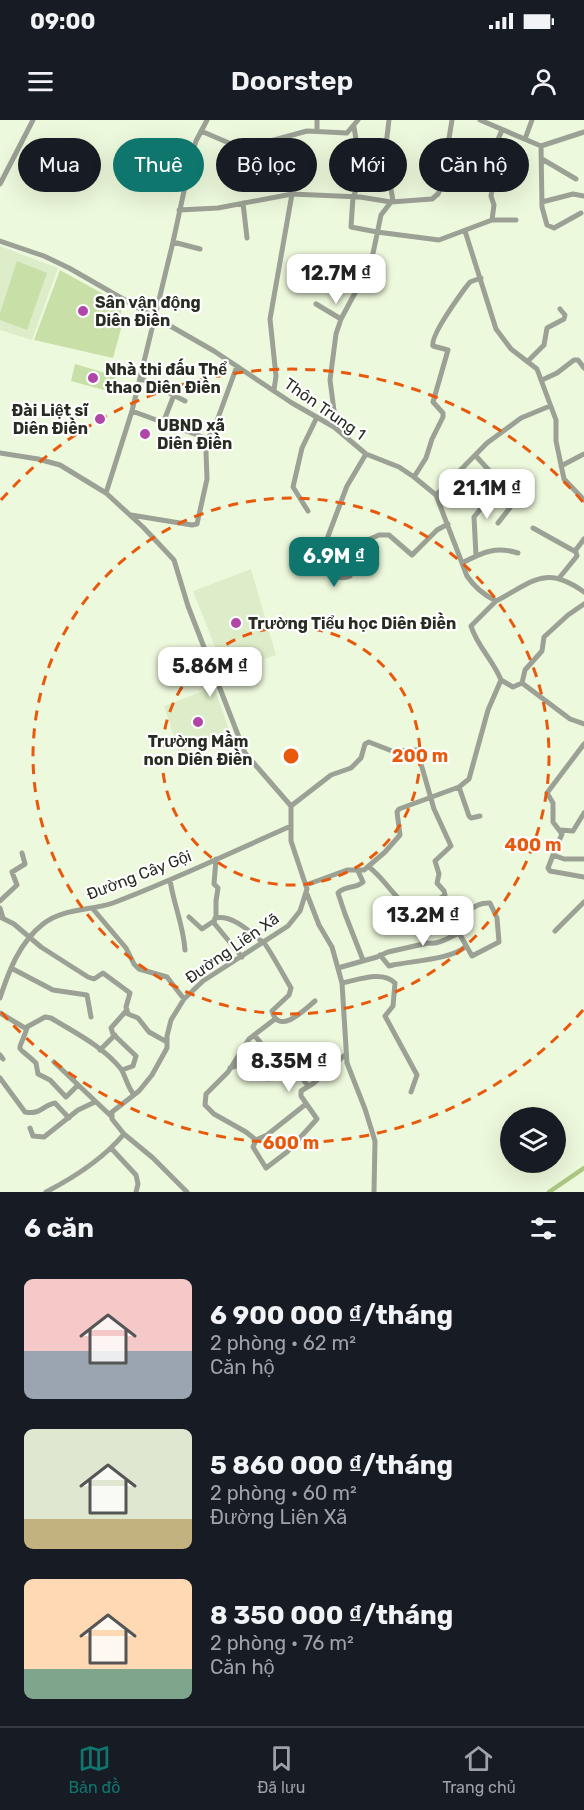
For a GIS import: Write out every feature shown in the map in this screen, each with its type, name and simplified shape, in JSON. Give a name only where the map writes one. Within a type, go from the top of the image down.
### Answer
[{"type":"street","points":[[0,183],[33,120]]},
{"type":"street","points":[[106,493],[132,411],[192,154],[207,120]]},
{"type":"street","points":[[317,120],[317,130]]},
{"type":"street","points":[[201,131],[243,149],[253,148],[300,132],[317,130],[346,134],[358,120]]},
{"type":"street","points":[[389,120],[385,153],[392,202]]},
{"type":"street","points":[[179,210],[210,209],[292,194],[392,202],[432,198],[438,194],[441,187],[452,120]]},
{"type":"street","points":[[480,120],[522,138]]},
{"type":"street","points":[[525,138],[532,120]]},
{"type":"street","points":[[354,127],[361,170],[360,182],[352,197],[351,227],[439,240],[492,220],[516,220]]},
{"type":"street","points":[[492,220],[494,205],[490,196],[495,177],[488,163],[502,130]]},
{"type":"street","points":[[529,141],[541,146],[584,132]]},
{"type":"street","points":[[541,146],[542,202],[545,220],[552,228],[581,213]]},
{"type":"street","points":[[542,159],[576,179]]},
{"type":"street","points":[[274,390],[276,376],[270,319],[292,194]]},
{"type":"street","points":[[542,202],[573,194],[584,196]]},
{"type":"street","points":[[334,427],[331,375],[336,334],[371,263],[383,211],[392,202]]},
{"type":"street","points":[[243,203],[247,238]]},
{"type":"street","points":[[465,231],[499,334],[511,349],[537,369],[556,424],[556,441],[561,466],[568,485],[584,500]]},
{"type":"street","name":"Thôn Trung 1","points":[[0,241],[56,261],[214,351],[334,427],[366,454],[399,467],[414,477],[436,495],[467,576],[473,585],[496,601]]},
{"type":"street","points":[[173,242],[200,249]]},
{"type":"street","points":[[334,272],[361,282]]},
{"type":"street","points":[[414,477],[426,458],[443,417],[433,402],[448,350],[433,346],[432,342],[437,329],[468,283],[481,278]]},
{"type":"street","points":[[316,304],[342,319]]},
{"type":"street","points":[[528,361],[544,345],[547,328],[564,319],[560,309]]},
{"type":"street","points":[[542,380],[557,373],[574,360],[578,360],[584,368]]},
{"type":"street","points":[[131,515],[197,524],[207,479],[208,439],[237,366]]},
{"type":"street","points":[[140,378],[185,401]]},
{"type":"street","points":[[163,423],[174,395]]},
{"type":"street","points":[[436,495],[487,443],[521,418],[550,406]]},
{"type":"street","points":[[132,411],[208,439]]},
{"type":"street","points":[[308,511],[293,487],[302,448],[317,417]]},
{"type":"street","points":[[0,453],[60,465],[106,493],[131,515],[174,560],[188,606],[242,746],[254,765],[291,806],[291,841],[307,894],[319,925],[332,947],[342,983],[346,1054],[351,1076],[372,1128],[375,1156],[374,1192]]},
{"type":"street","points":[[366,454],[347,486],[319,560],[321,566],[340,578],[347,579],[366,541],[379,535],[389,535],[412,555],[437,530],[448,524]]},
{"type":"street","points":[[561,466],[584,454]]},
{"type":"street","points":[[475,455],[516,500],[498,523]]},
{"type":"street","points":[[476,556],[474,517],[491,496],[503,486]]},
{"type":"street","points":[[533,528],[575,551],[577,556],[560,577]]},
{"type":"street","points":[[575,551],[584,539]]},
{"type":"street","points":[[462,563],[495,549],[518,553]]},
{"type":"street","points":[[522,683],[513,687],[501,680],[474,637],[471,626],[496,601],[540,578],[560,577],[584,592]]},
{"type":"street","points":[[522,683],[525,670],[542,651],[544,637],[584,604]]},
{"type":"street","points":[[306,885],[347,870],[358,871],[369,867],[400,835],[397,812],[399,809],[459,787],[469,779],[488,710],[501,680]]},
{"type":"street","points":[[522,683],[570,719],[584,724]]},
{"type":"street","points":[[291,806],[331,775],[351,768],[361,758],[365,744],[369,742],[392,751],[417,750],[434,809],[451,846],[435,861],[439,874],[437,883],[445,895],[418,913],[414,912],[409,904],[400,900],[369,867]]},
{"type":"street","points":[[584,744],[547,793],[553,803],[553,822],[561,830],[573,831],[584,813]]},
{"type":"street","points":[[459,787],[469,816],[471,818],[480,816]]},
{"type":"street","name":"Đường Cây Gội","points":[[0,998],[11,968],[28,938],[55,916],[93,909],[170,880],[291,826]]},
{"type":"street","points":[[561,830],[562,834],[548,867],[550,871],[584,877]]},
{"type":"street","points":[[0,901],[16,885],[12,872],[25,864],[22,853]]},
{"type":"street","points":[[553,855],[564,859],[584,860]]},
{"type":"street","points":[[216,859],[214,881],[218,888],[215,919],[242,957]]},
{"type":"street","points":[[358,871],[363,882],[341,890],[339,893],[363,960]]},
{"type":"street","points":[[170,880],[172,896],[182,924],[185,950]]},
{"type":"street","name":"Đường Liên Xã","points":[[111,1116],[114,1108],[144,1087],[152,1075],[166,1051],[171,1020],[184,999],[203,981],[264,943],[295,918],[307,894]]},
{"type":"street","points":[[555,931],[584,902]]},
{"type":"street","points":[[483,903],[490,903],[497,918],[499,942],[472,956],[466,946],[458,928],[465,914],[483,903]]},
{"type":"street","points":[[0,908],[1,918],[14,924],[28,938],[92,979],[103,973],[130,993],[126,1011],[111,1028],[136,1056],[133,1066],[122,1070]]},
{"type":"street","points":[[93,909],[126,948],[134,964],[143,970],[167,977],[184,999]]},
{"type":"street","points":[[189,917],[202,929],[215,919],[231,919],[253,932],[257,939],[264,943],[291,988],[290,995],[272,1011],[275,1019],[282,1023],[288,1022],[315,1001]]},
{"type":"street","points":[[338,968],[398,949],[433,944],[459,933]]},
{"type":"street","points":[[380,955],[389,966],[425,958],[438,958],[457,952],[466,946]]},
{"type":"street","points":[[11,968],[52,990],[87,995],[91,1017]]},
{"type":"street","points":[[342,983],[381,977],[390,979],[395,984],[393,1006],[386,1016],[417,1075],[411,1092]]},
{"type":"street","points":[[126,1011],[141,1020],[149,1032],[167,1042]]},
{"type":"street","points":[[0,1013],[27,1028]]},
{"type":"street","points":[[78,1085],[66,1097],[50,1080],[38,1074],[36,1063],[19,1047],[27,1028],[40,1019],[51,1018],[100,1050],[122,1070],[127,1086],[134,1095]]},
{"type":"street","points":[[256,1140],[219,1118],[205,1105],[206,1094],[230,1069],[254,1035],[275,1019]]},
{"type":"street","points":[[100,1050],[115,1035]]},
{"type":"street","points":[[230,1069],[249,1060],[260,1046],[260,1042],[254,1035]]},
{"type":"street","points":[[255,1052],[261,1056],[259,1070],[268,1080],[297,1071],[308,1086]]},
{"type":"street","points":[[306,1104],[267,1135],[256,1140],[254,1147],[266,1168],[287,1152],[316,1121],[317,1117],[300,1094],[346,1054]]},
{"type":"street","points":[[54,1062],[111,1116],[124,1134],[188,1192]]},
{"type":"street","points":[[0,1078],[25,1112],[39,1112],[51,1103],[55,1103],[69,1118]]},
{"type":"street","points":[[30,1128],[33,1137],[44,1137],[78,1110],[95,1102]]},
{"type":"street","points":[[46,1192],[74,1177],[111,1148],[124,1134]]},
{"type":"street","points":[[111,1148],[136,1175],[138,1184],[136,1192]]},
{"type":"shaded area","points":[[0,246],[58,268],[32,340],[0,330]]},
{"type":"shaded area","points":[[17,261],[47,273],[27,330],[0,320],[0,313]]},
{"type":"shaded area","name":"Sân vận động Diên Điền","points":[[60,270],[123,305],[120,316],[124,318],[113,358],[34,340]]},
{"type":"shaded area","name":"Nhà thi đấu Thể thao Diên Điền","points":[[75,364],[116,376],[111,392],[71,381]]},
{"type":"shaded area","name":"Trường Tiểu học Diên Điền","points":[[251,569],[276,655],[225,672],[193,591]]},
{"type":"shaded area","name":"Trường Mầm non Diên Điền","points":[[214,687],[232,738],[179,753],[164,706]]},
{"type":"waterway","points":[[549,1192],[584,1168]]},
{"type":"place","name":"Sân vận động Diên Điền","points":[[83,311]]},
{"type":"place","name":"Nhà thi đấu Thể thao Diên Điền","points":[[93,378]]},
{"type":"place","name":"Đài Liệt sĩ Diên Điền","points":[[100,419]]},
{"type":"place","name":"UBND xã Diên Điền","points":[[145,434]]},
{"type":"place","name":"Trường Tiểu học Diên Điền","points":[[236,623]]},
{"type":"place","name":"Trường Mầm non Diên Điền","points":[[198,722]]}]
